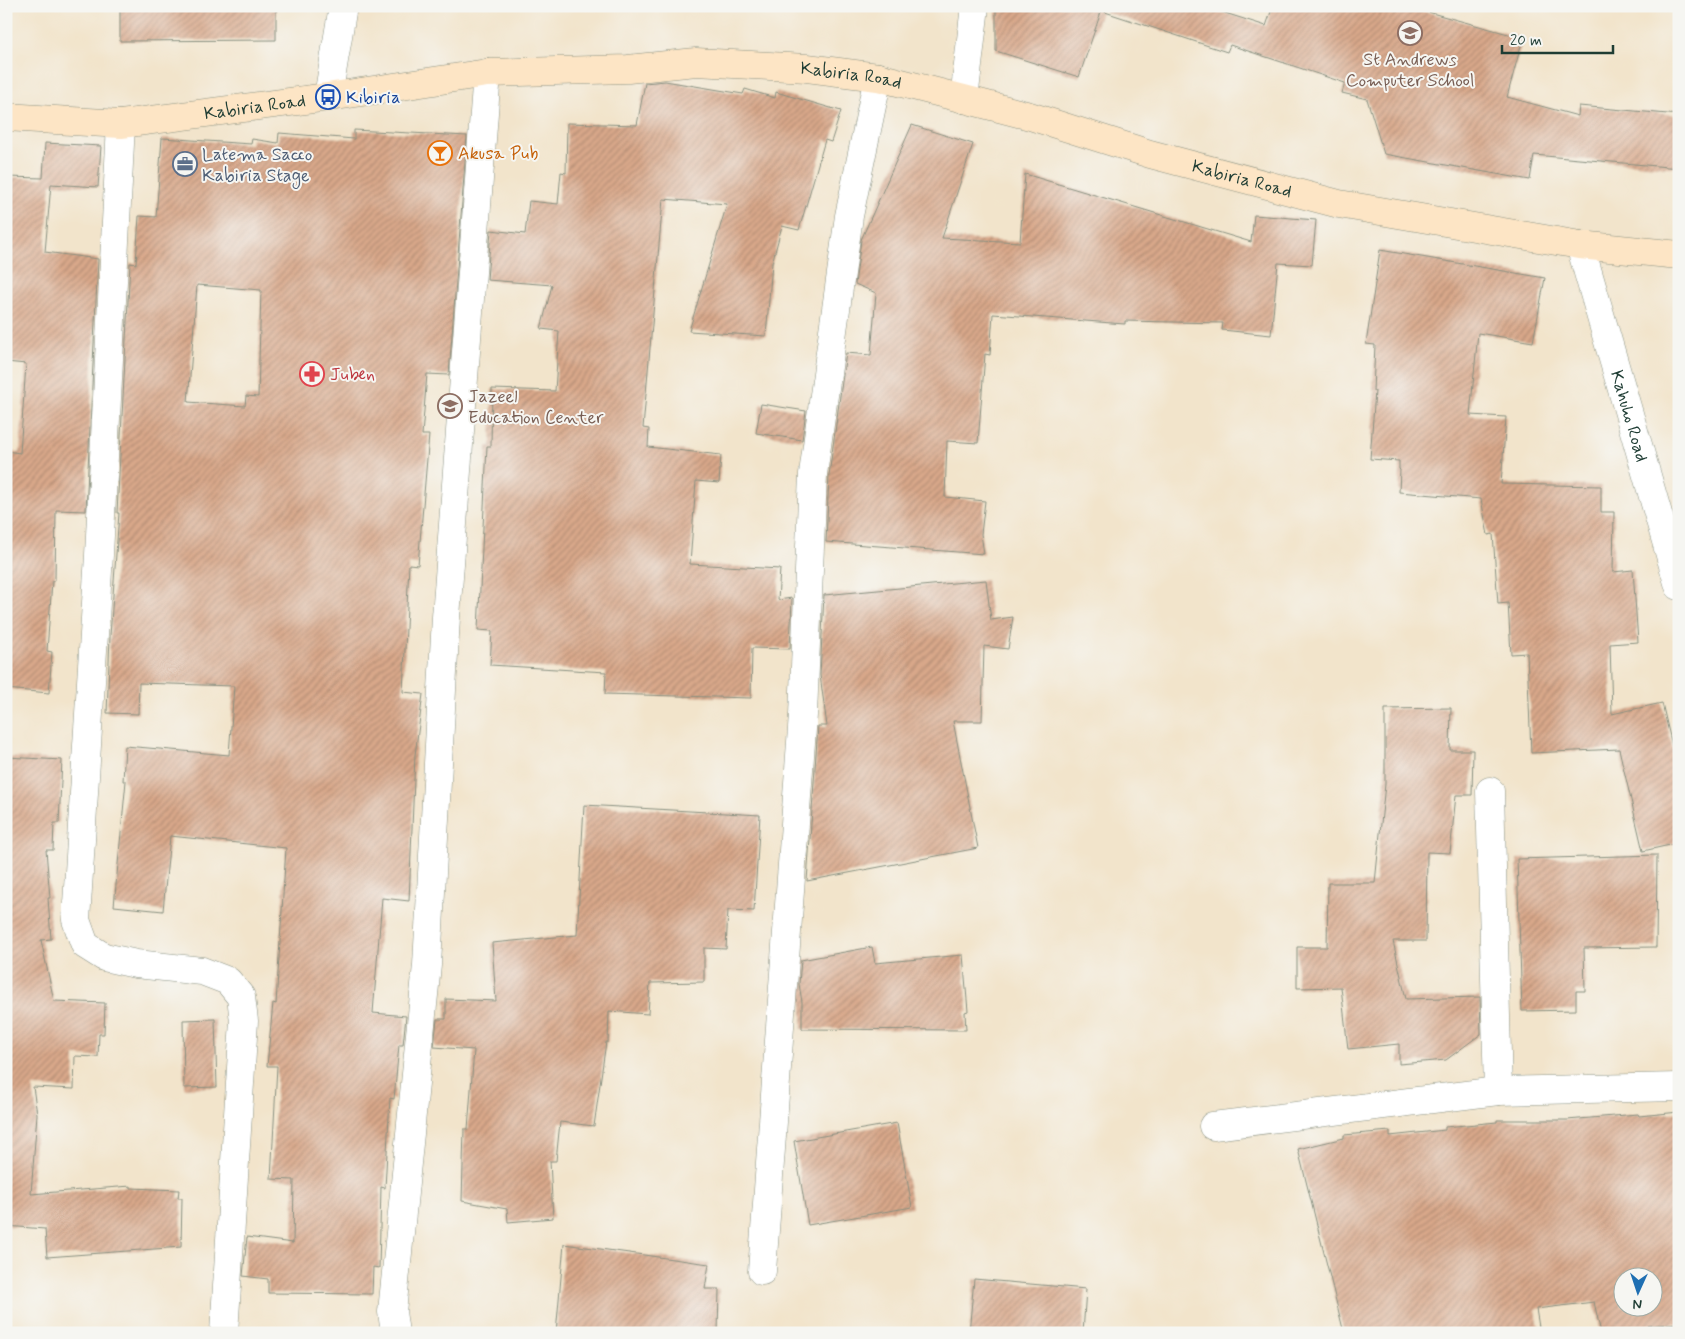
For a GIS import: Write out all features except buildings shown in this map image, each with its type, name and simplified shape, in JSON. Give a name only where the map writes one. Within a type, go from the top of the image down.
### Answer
[{"type":"main road","name":"Kabiria Road","points":[[6,117],[121,124],[328,97],[487,73],[628,69],[696,62],[807,68],[878,77],[1030,116],[1150,154],[1339,204],[1580,245],[1679,255]]},
{"type":"street","points":[[328,97],[342,6]]},
{"type":"street","points":[[964,99],[975,6]]},
{"type":"street","points":[[395,1333],[392,1312],[428,965],[447,607],[487,73]]},
{"type":"street","points":[[762,1271],[803,715],[813,474],[849,216],[878,77]]},
{"type":"street","points":[[121,124],[99,555],[76,920],[85,945],[104,957],[136,964],[202,971],[228,981],[241,997],[244,1022],[224,1333]]},
{"type":"street","name":"Kahuho Road","points":[[1580,245],[1679,586]]},
{"type":"street","points":[[1490,791],[1498,1091]]},
{"type":"street","points":[[1213,1126],[1498,1091],[1679,1088]]},
{"type":"place","name":"St Andrews Computer School","points":[[1410,33]]},
{"type":"place","name":"Kibiria","points":[[328,97]]},
{"type":"place","name":"Akusa Pub","points":[[440,153]]},
{"type":"place","name":"Latema Sacco Kabiria Stage","points":[[185,164]]},
{"type":"place","name":"Juben","points":[[312,374]]},
{"type":"place","name":"Jazeel Education Center","points":[[450,406]]}]
